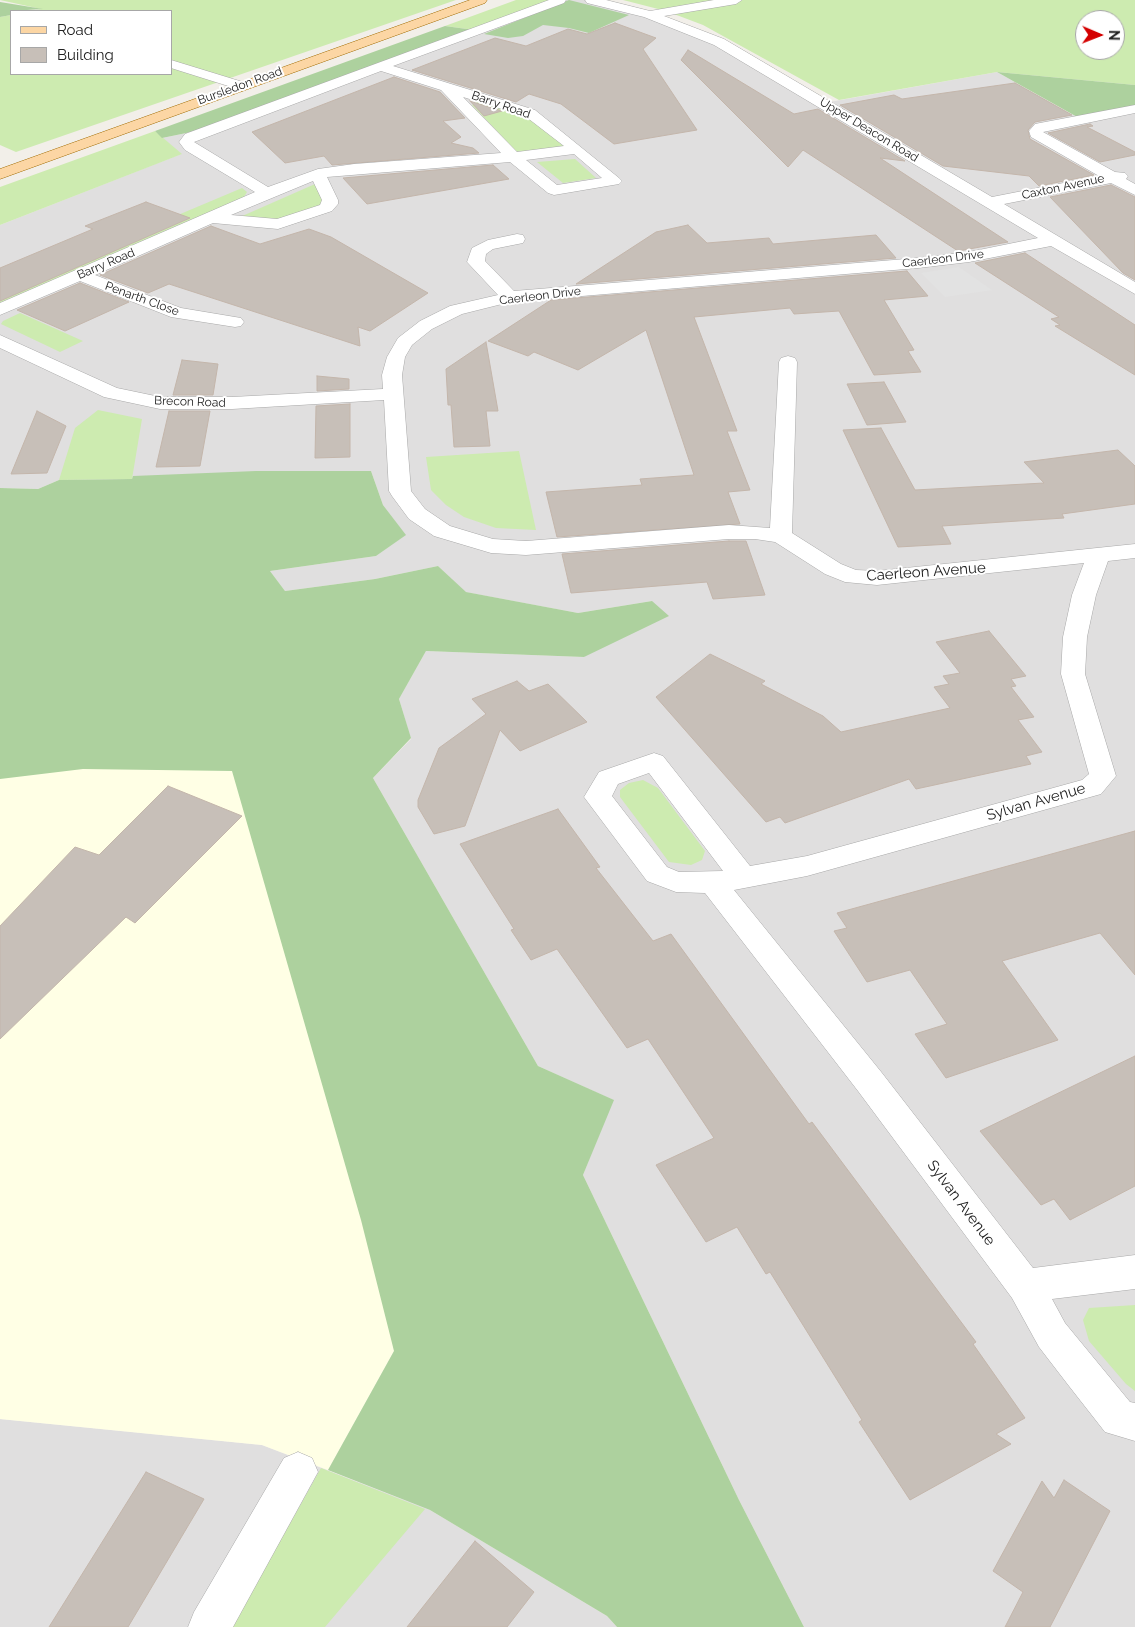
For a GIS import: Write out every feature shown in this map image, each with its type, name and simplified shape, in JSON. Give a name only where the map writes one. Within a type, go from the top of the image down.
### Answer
[{"type":"main road","name":"Bursledon Road","points":[[0,174],[481,0]]},
{"type":"street","points":[[267,193],[190,147],[186,142],[190,137],[560,0]]},
{"type":"street","name":"Upper Deacon Road","points":[[591,0],[648,14],[719,42],[1135,289]]},
{"type":"street","points":[[648,14],[736,0]]},
{"type":"street","points":[[172,64],[241,86]]},
{"type":"street","name":"Barry Road","points":[[382,67],[445,86],[530,113],[577,149],[614,181],[554,190],[513,157],[445,86]]},
{"type":"street","points":[[1135,109],[1040,127],[1036,130],[1036,134],[1041,139],[1135,190]]},
{"type":"street","name":"Barry Road","points":[[0,310],[267,193],[318,174],[354,169],[513,157],[577,149]]},
{"type":"street","name":"Caxton Avenue","points":[[991,202],[1135,173]]},
{"type":"street","name":"Barry Road","points":[[212,218],[278,224],[326,208],[330,204],[330,200],[318,174]]},
{"type":"street","points":[[510,297],[476,262],[478,252],[488,245],[517,239]]},
{"type":"street","name":"Caerleon Drive","points":[[781,536],[754,532],[729,532],[526,548],[492,546],[442,531],[417,514],[400,490],[392,375],[396,357],[404,342],[426,324],[456,310],[510,297],[918,263],[969,257],[1055,240]]},
{"type":"street","name":"Penarth Close","points":[[80,275],[177,313],[236,322]]},
{"type":"street","name":"Brecon Road","points":[[0,341],[111,393],[160,403],[232,403],[393,394]]},
{"type":"street","points":[[781,536],[788,362]]},
{"type":"street","name":"Caerleon Avenue","points":[[781,536],[833,569],[853,577],[876,578],[1135,551]]},
{"type":"street","name":"Sylvan Avenue","points":[[744,878],[654,762],[608,778],[598,797],[657,874],[676,882],[713,883],[744,878],[807,866],[1091,787],[1103,776],[1073,674],[1075,637],[1084,595],[1098,556]]},
{"type":"street","name":"Sylvan Avenue","points":[[713,883],[870,1082],[1025,1286],[1052,1335],[1119,1418],[1135,1422]]},
{"type":"street","points":[[1025,1286],[1135,1272]]},
{"type":"street","points":[[209,1627],[298,1472]]},
{"type":"shaded area","points":[[552,0],[591,0],[672,22],[824,103],[997,72],[1079,118],[1135,106],[1135,1627],[804,1627],[739,1500],[583,1175],[613,1100],[538,1066],[373,778],[411,739],[399,699],[426,651],[584,657],[652,601],[578,613],[465,592],[438,566],[375,579],[285,591],[270,571],[376,556],[405,535],[383,505],[371,471],[59,480],[38,489],[0,488],[0,225],[181,154],[162,138],[201,130]]},
{"type":"shaded area","points":[[959,267],[992,290],[945,297],[921,273]]},
{"type":"shaded area","points":[[0,717],[284,727],[394,1351],[328,1470],[262,1445],[0,1419]]},
{"type":"shaded area","points":[[0,1419],[262,1445],[430,1510],[607,1616],[617,1627],[0,1627]]},
{"type":"green space","points":[[0,0],[456,0],[16,152],[0,145],[0,17],[10,15],[10,75],[172,75],[172,10],[36,10],[41,9]]},
{"type":"green space","points":[[516,0],[552,0],[474,30],[445,26]]},
{"type":"green space","points":[[569,0],[629,15],[589,33],[543,25],[523,36],[508,38],[484,34]]},
{"type":"green space","points":[[623,0],[1135,0],[1135,85],[997,72],[839,100],[703,25],[666,11]]},
{"type":"green space","points":[[0,2],[43,9],[10,10],[10,15],[0,17]]},
{"type":"green space","points":[[445,26],[474,30],[201,130],[162,138],[155,131]]},
{"type":"green space","points":[[997,72],[1135,85],[1135,106],[1079,118]]},
{"type":"green space","points":[[477,102],[517,113],[532,120],[565,147],[517,152],[472,105]]},
{"type":"green space","points":[[155,131],[182,154],[0,225],[0,187]]},
{"type":"green space","points":[[575,159],[596,178],[563,183],[537,162]]},
{"type":"green space","points":[[315,184],[324,204],[275,221],[240,217]]},
{"type":"green space","points":[[242,188],[247,192],[244,197],[0,303],[0,290]]},
{"type":"green space","points":[[20,313],[83,341],[60,352],[1,324],[3,321]]},
{"type":"green space","points":[[98,410],[142,419],[132,479],[59,480],[75,428]]},
{"type":"green space","points":[[519,451],[536,530],[496,528],[464,517],[446,505],[431,490],[426,457]]},
{"type":"green space","points":[[256,471],[371,471],[383,505],[406,535],[376,556],[270,571],[285,591],[375,579],[438,566],[466,592],[578,613],[652,601],[669,616],[584,657],[426,651],[399,699],[411,738],[373,778],[538,1066],[614,1100],[583,1175],[739,1500],[804,1627],[617,1627],[607,1616],[430,1510],[328,1470],[394,1351],[361,1220],[232,771],[83,769],[0,779],[0,488],[38,489],[59,480],[132,479],[133,476]]},
{"type":"green space","points":[[643,780],[658,788],[705,851],[702,860],[691,865],[669,862],[620,797],[620,790],[629,783]]},
{"type":"green space","points":[[1135,1305],[1135,1391],[1126,1384],[1089,1341],[1083,1320],[1089,1308]]},
{"type":"green space","points":[[321,1468],[425,1509],[325,1627],[232,1627]]},
{"type":"building","points":[[615,23],[656,38],[643,49],[697,130],[614,144],[561,104],[529,94],[516,102],[412,70],[495,38],[526,46],[568,29],[587,34]]},
{"type":"building","points":[[688,50],[794,114],[818,109],[905,161],[880,158],[1008,242],[958,251],[803,150],[788,167],[681,60]]},
{"type":"building","points":[[394,77],[440,92],[465,118],[443,121],[461,137],[451,143],[473,148],[479,153],[332,165],[324,156],[285,163],[252,132]]},
{"type":"building","points":[[1015,83],[1072,115],[1035,122],[1028,130],[1030,139],[1094,175],[1039,186],[1029,176],[943,166],[840,105],[894,95],[902,99]]},
{"type":"building","points":[[470,101],[502,111],[484,116]]},
{"type":"building","points":[[1090,124],[1093,126],[1087,127],[1135,152],[1135,155],[1100,162],[1048,133]]},
{"type":"building","points":[[493,165],[509,179],[367,204],[343,178]]},
{"type":"building","points":[[1111,185],[1135,197],[1135,280],[1123,273],[1050,197]]},
{"type":"building","points":[[146,202],[190,218],[0,301],[0,268],[93,229],[85,226]]},
{"type":"building","points":[[688,225],[707,243],[769,238],[773,244],[876,235],[896,258],[576,284],[656,232]]},
{"type":"building","points":[[211,226],[260,244],[309,229],[331,237],[428,293],[370,331],[358,327],[360,346],[169,284],[148,293],[100,275]]},
{"type":"building","points":[[1025,253],[1135,325],[1135,375],[1055,326],[1060,325],[1051,319],[1059,317],[975,263]]},
{"type":"building","points":[[907,271],[928,296],[884,300],[914,350],[908,351],[921,372],[874,375],[839,311],[794,314],[790,308],[694,317],[737,431],[727,431],[750,490],[728,492],[740,524],[557,537],[546,492],[642,485],[640,479],[694,475],[646,330],[578,370],[534,352],[528,356],[488,341],[551,300]]},
{"type":"building","points":[[80,283],[129,302],[65,331],[17,310]]},
{"type":"building","points":[[486,342],[498,411],[486,411],[490,446],[454,447],[451,405],[448,405],[446,369]]},
{"type":"building","points":[[182,360],[218,364],[213,395],[173,395]]},
{"type":"building","points":[[317,376],[349,379],[349,389],[317,391]]},
{"type":"building","points":[[884,382],[906,422],[867,425],[847,384]]},
{"type":"building","points":[[350,404],[350,457],[315,458],[316,406]]},
{"type":"building","points":[[37,411],[66,426],[47,473],[11,474]]},
{"type":"building","points":[[169,411],[210,411],[200,466],[156,467]]},
{"type":"building","points":[[881,428],[915,490],[1044,483],[1024,462],[1118,450],[1135,466],[1135,504],[1062,514],[1064,518],[942,526],[951,544],[898,547],[843,430]]},
{"type":"building","points":[[746,541],[765,595],[713,599],[707,582],[571,593],[562,554]]},
{"type":"building","points":[[989,631],[1026,676],[1011,679],[1016,686],[1011,687],[1034,717],[1018,720],[1042,752],[1026,756],[1031,764],[916,789],[909,779],[785,823],[780,817],[766,822],[656,697],[710,654],[765,681],[761,684],[823,716],[841,732],[950,708],[934,687],[949,684],[943,676],[960,673],[936,642]]},
{"type":"building","points":[[517,681],[529,691],[548,684],[587,722],[520,751],[500,730],[465,826],[434,834],[418,807],[418,800],[439,748],[486,714],[472,699]]},
{"type":"building","points":[[168,786],[242,816],[135,923],[126,917],[0,1039],[0,926],[75,847],[99,855]]},
{"type":"building","points":[[558,809],[600,867],[596,868],[653,941],[671,934],[809,1124],[812,1122],[976,1342],[973,1344],[1025,1418],[996,1434],[1011,1444],[910,1500],[859,1422],[862,1420],[770,1272],[766,1274],[737,1227],[706,1242],[656,1165],[714,1138],[648,1039],[627,1048],[557,949],[531,960],[511,930],[514,929],[460,844]]},
{"type":"building","points":[[1135,831],[1135,975],[1100,933],[1002,961],[1058,1040],[946,1078],[915,1034],[947,1024],[910,970],[867,982],[834,931],[847,928],[837,913]]},
{"type":"building","points":[[1135,1056],[1135,1186],[1070,1220],[1054,1199],[1041,1205],[980,1131]]},
{"type":"building","points":[[146,1472],[204,1499],[128,1627],[49,1627]]},
{"type":"building","points":[[1064,1480],[1110,1511],[1050,1627],[1005,1627],[1023,1592],[993,1571],[1042,1481],[1054,1498]]},
{"type":"building","points":[[475,1541],[534,1592],[507,1627],[407,1627]]}]
